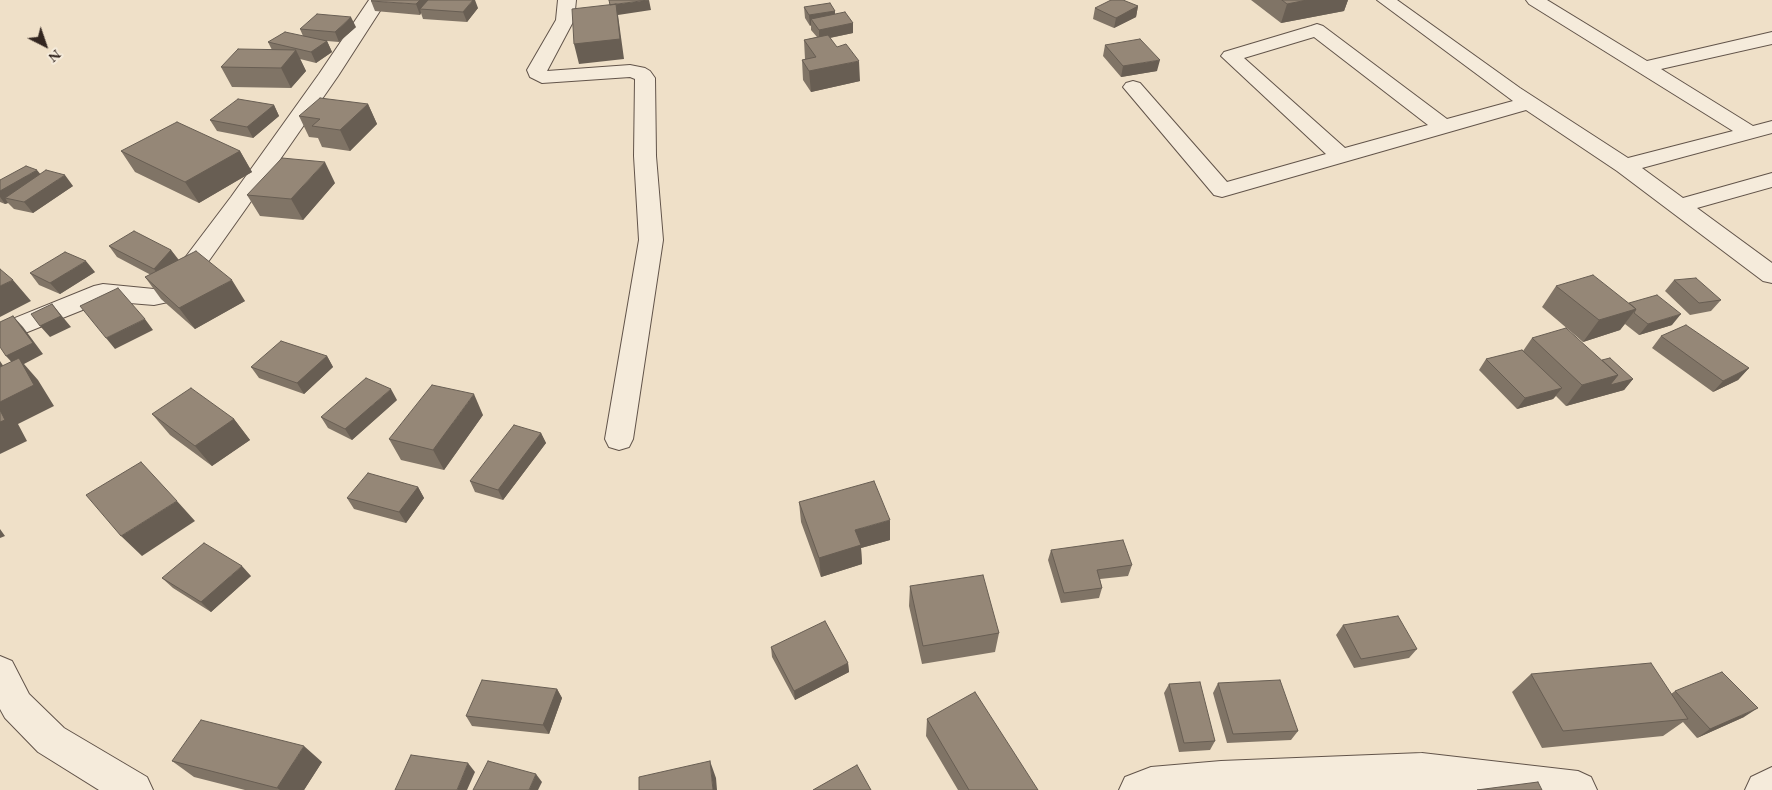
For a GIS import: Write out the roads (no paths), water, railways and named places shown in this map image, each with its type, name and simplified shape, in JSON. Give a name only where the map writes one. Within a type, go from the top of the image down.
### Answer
[{"type":"street","points":[[0,334],[103,292],[154,297],[164,295],[172,289],[187,273],[239,202],[328,76],[378,0]]},
{"type":"street","points":[[567,0],[565,20],[537,73],[542,77],[551,78],[630,71],[638,72],[645,78],[644,156],[651,240],[619,440]]},
{"type":"street","points":[[1386,0],[1528,103],[1625,166],[1772,275]]},
{"type":"street","points":[[1539,2],[1563,0]]},
{"type":"street","points":[[1539,2],[1752,133]]},
{"type":"street","points":[[1341,156],[1231,56],[1317,30],[1444,126]]},
{"type":"street","points":[[1645,67],[1772,38]]},
{"type":"street","points":[[1133,87],[1222,190],[1528,103]]},
{"type":"street","points":[[1625,166],[1772,128]]},
{"type":"street","points":[[1679,206],[1772,180]]},
{"type":"street","points":[[0,672],[17,706],[51,740],[134,790]]},
{"type":"street","points":[[1138,790],[1151,786],[1221,780],[1422,770],[1578,790]]},
{"type":"street","points":[[1764,790],[1772,786]]}]
